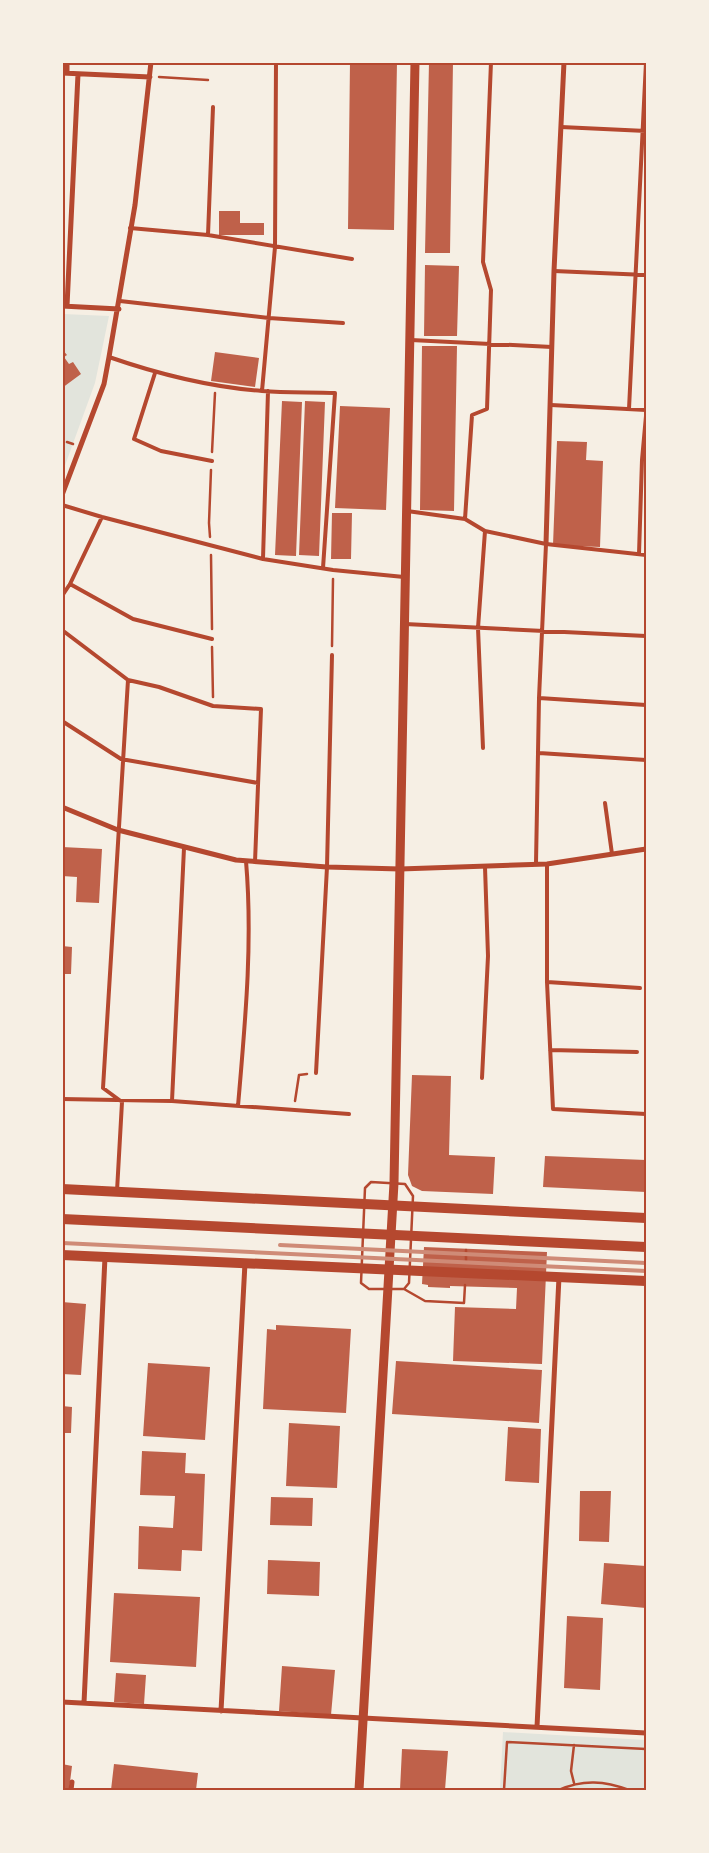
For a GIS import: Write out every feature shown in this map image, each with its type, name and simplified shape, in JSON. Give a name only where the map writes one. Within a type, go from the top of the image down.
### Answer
[{"type":"main road","points":[[62,1189],[646,1218]]},
{"type":"main road","points":[[62,1219],[646,1247]]},
{"type":"main road","points":[[62,1255],[646,1281]]},
{"type":"street","points":[[68,62],[65,73],[153,77]]},
{"type":"street","points":[[62,495],[104,384],[119,309],[135,205],[153,77],[151,62]]},
{"type":"street","points":[[358,1790],[393,1206],[406,624],[406,511],[411,340],[415,62]]},
{"type":"street","points":[[546,544],[554,271],[564,62]]},
{"type":"street","points":[[78,74],[65,306],[119,309]]},
{"type":"street","points":[[62,807],[118,830],[184,848],[255,862],[327,867],[400,869],[485,867],[536,863],[547,864],[646,849]]},
{"type":"street","points":[[84,1704],[105,1257]]},
{"type":"street","points":[[221,1711],[245,1263]]},
{"type":"street","points":[[537,1727],[559,1277]]},
{"type":"street","points":[[62,1702],[646,1733]]},
{"type":"street","points":[[71,1790],[72,1782]]},
{"type":"lane","points":[[262,391],[276,247],[276,62]]},
{"type":"lane","points":[[465,519],[472,415],[487,409],[491,290],[483,262],[491,62]]},
{"type":"lane","points":[[629,409],[646,62]]},
{"type":"lane","points":[[208,235],[213,107]]},
{"type":"lane","points":[[561,127],[644,131]]},
{"type":"lane","points":[[130,228],[208,235],[352,259]]},
{"type":"lane","points":[[554,271],[646,275]]},
{"type":"lane","points":[[120,301],[269,318],[343,323]]},
{"type":"lane","points":[[411,340],[552,347]]},
{"type":"lane","points":[[109,357],[155,373],[262,391],[335,392],[322,568]]},
{"type":"lane","points":[[155,373],[134,439],[161,450],[212,461]]},
{"type":"lane","points":[[264,559],[268,391]]},
{"type":"lane","points":[[551,405],[646,410]]},
{"type":"lane","points":[[639,554],[642,460],[646,416]]},
{"type":"lane","points":[[62,505],[264,559],[333,570],[405,577]]},
{"type":"lane","points":[[406,511],[465,519],[484,531],[546,544],[646,555]]},
{"type":"lane","points":[[62,596],[70,584],[102,517]]},
{"type":"lane","points":[[483,748],[478,628],[484,531]]},
{"type":"lane","points":[[536,863],[540,753],[539,698],[546,544]]},
{"type":"lane","points":[[70,584],[134,619],[212,639]]},
{"type":"lane","points":[[406,624],[646,636]]},
{"type":"lane","points":[[62,630],[128,680],[159,687],[213,706],[261,709],[255,862]]},
{"type":"lane","points":[[316,1074],[327,867],[332,655]]},
{"type":"lane","points":[[122,1102],[102,1088],[128,680]]},
{"type":"lane","points":[[539,698],[646,705]]},
{"type":"lane","points":[[62,721],[122,759],[258,784]]},
{"type":"lane","points":[[540,753],[646,760]]},
{"type":"lane","points":[[606,803],[612,854]]},
{"type":"lane","points":[[646,842],[646,879]]},
{"type":"lane","points":[[172,1101],[184,848]]},
{"type":"lane","points":[[238,1106],[249,976],[250,906],[246,861]]},
{"type":"lane","points":[[547,864],[552,1109],[646,1114]]},
{"type":"lane","points":[[482,1078],[488,956],[485,867]]},
{"type":"lane","points":[[548,982],[640,988]]},
{"type":"lane","points":[[550,1050],[637,1052]]},
{"type":"lane","points":[[62,1099],[122,1102],[172,1101],[349,1114]]},
{"type":"lane","points":[[117,1192],[122,1102]]},
{"type":"path","points":[[153,77],[208,80]]},
{"type":"path","points":[[332,655],[333,570]]},
{"type":"path","points":[[294,1110],[299,1075],[316,1074]]},
{"type":"path","points":[[404,1290],[425,1302],[464,1303]]},
{"type":"path","points":[[504,1790],[507,1742],[646,1749]]},
{"type":"path","points":[[574,1745],[571,1771],[574,1783]]},
{"type":"path","points":[[559,1790],[574,1783],[592,1782],[629,1790]]},
{"type":"shaded area","points":[[63,314],[109,316],[95,383],[63,471]]},
{"type":"shaded area","points":[[503,1732],[646,1740],[646,1790],[500,1790]]},
{"type":"building","points":[[350,62],[397,62],[394,230],[348,229]]},
{"type":"building","points":[[429,62],[453,62],[450,253],[425,253]]},
{"type":"building","points":[[219,211],[240,211],[240,223],[264,223],[264,235],[219,235]]},
{"type":"building","points":[[425,265],[459,266],[457,336],[424,336]]},
{"type":"building","points":[[422,346],[457,346],[454,511],[420,510]]},
{"type":"building","points":[[62,349],[67,355],[64,357],[69,364],[73,362],[81,374],[62,388]]},
{"type":"building","points":[[215,352],[259,358],[255,387],[211,381]]},
{"type":"building","points":[[282,401],[302,402],[296,556],[275,555]]},
{"type":"building","points":[[305,401],[325,402],[319,556],[299,555]]},
{"type":"building","points":[[340,406],[390,408],[386,510],[335,508]]},
{"type":"building","points":[[557,441],[587,442],[586,460],[603,461],[600,547],[553,545]]},
{"type":"building","points":[[332,513],[352,513],[351,559],[331,559]]},
{"type":"building","points":[[62,847],[102,849],[99,903],[76,902],[77,877],[62,876]]},
{"type":"building","points":[[62,946],[72,947],[71,974],[62,974]]},
{"type":"building","points":[[412,1075],[451,1076],[449,1155],[495,1157],[493,1194],[422,1191],[412,1186],[408,1175]]},
{"type":"building","points":[[545,1156],[646,1160],[646,1192],[543,1187]]},
{"type":"building","points":[[424,1247],[547,1252],[542,1364],[453,1361],[455,1307],[516,1309],[517,1288],[428,1287],[428,1285],[422,1284]]},
{"type":"building","points":[[62,1302],[86,1304],[81,1375],[62,1374]]},
{"type":"building","points":[[276,1325],[351,1329],[346,1413],[263,1409],[267,1329],[276,1330]]},
{"type":"building","points":[[396,1361],[542,1370],[539,1423],[392,1414]]},
{"type":"building","points":[[148,1363],[210,1367],[205,1440],[143,1436]]},
{"type":"building","points":[[62,1406],[72,1407],[71,1433],[62,1433]]},
{"type":"building","points":[[289,1423],[340,1426],[337,1488],[286,1486]]},
{"type":"building","points":[[508,1427],[541,1429],[539,1483],[505,1481]]},
{"type":"building","points":[[142,1451],[186,1453],[185,1473],[205,1474],[202,1551],[182,1550],[181,1571],[138,1569],[139,1526],[173,1528],[175,1496],[140,1495]]},
{"type":"building","points":[[580,1491],[611,1491],[609,1542],[579,1541]]},
{"type":"building","points":[[271,1497],[313,1498],[312,1526],[270,1525]]},
{"type":"building","points":[[268,1560],[320,1562],[319,1596],[267,1594]]},
{"type":"building","points":[[604,1563],[646,1566],[646,1608],[601,1604]]},
{"type":"building","points":[[114,1593],[200,1597],[196,1667],[110,1662]]},
{"type":"building","points":[[567,1616],[603,1618],[600,1690],[564,1688]]},
{"type":"building","points":[[282,1666],[335,1670],[331,1715],[279,1711]]},
{"type":"building","points":[[116,1673],[146,1675],[144,1704],[114,1702]]},
{"type":"building","points":[[402,1749],[448,1751],[445,1790],[400,1790]]},
{"type":"building","points":[[62,1764],[72,1766],[69,1790],[62,1790]]},
{"type":"building","points":[[114,1764],[198,1773],[196,1790],[111,1790]]},
{"type":"railway","points":[[62,1243],[646,1271]]},
{"type":"railway","points":[[280,1245],[646,1263]]}]
